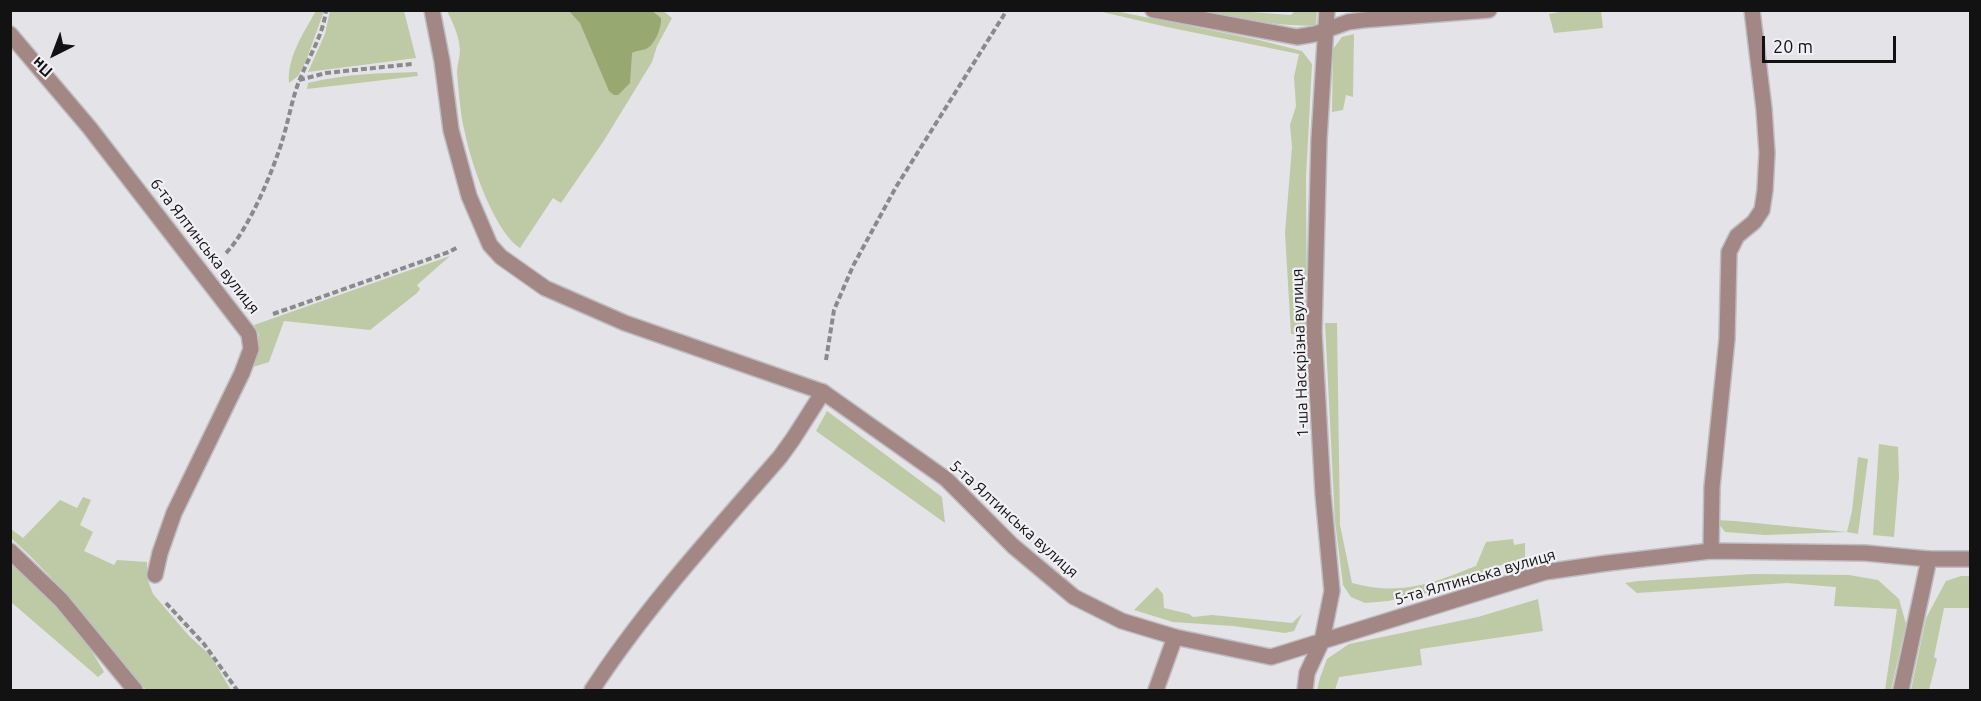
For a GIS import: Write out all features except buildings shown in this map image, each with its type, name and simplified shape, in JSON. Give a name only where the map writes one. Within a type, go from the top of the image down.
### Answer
[{"type":"street","name":"5-та Ялтинська вулиця","points":[[432,10],[442,61],[451,130],[469,196],[490,245],[501,257],[545,288],[625,323],[823,392],[946,479],[1013,546],[1074,597],[1122,621],[1175,637],[1271,657],[1545,573],[1608,563],[1711,551],[1971,559]]},
{"type":"street","points":[[1153,10],[1297,37],[1315,34],[1348,22],[1489,10]]},
{"type":"street","name":"1-ша Наскрізна вулиця","points":[[1305,690],[1307,673],[1322,641],[1332,591],[1323,494],[1314,322],[1319,130],[1327,10]]},
{"type":"street","points":[[1711,551],[1712,487],[1727,339],[1729,252],[1737,236],[1754,222],[1762,210],[1765,190],[1767,153],[1764,109],[1752,10]]},
{"type":"street","name":"6-та Ялтинська вулиця","points":[[10,34],[89,127],[249,333],[251,349],[242,373],[174,513],[155,575]]},
{"type":"street","points":[[592,690],[610,662],[648,613],[794,439],[823,392]]},
{"type":"street","points":[[10,551],[62,600],[135,690]]},
{"type":"street","points":[[1901,690],[1929,559]]},
{"type":"street","points":[[1156,690],[1175,637]]},
{"type":"path","points":[[202,273],[225,254],[238,239],[269,175],[282,141],[299,80],[319,40],[326,10]]},
{"type":"path","points":[[827,357],[834,310],[853,266],[896,187],[1007,10]]},
{"type":"path","points":[[299,80],[326,73],[442,61]]},
{"type":"path","points":[[244,326],[449,252],[484,232]]},
{"type":"path","points":[[155,575],[154,585],[158,594],[204,644],[237,690]]},
{"type":"green space","points":[[662,10],[672,18],[657,46],[652,62],[603,142],[561,203],[553,198],[520,248],[501,227],[472,161],[460,103],[457,73],[459,45],[447,11]]},
{"type":"green space","points":[[316,11],[324,11],[306,61],[298,76],[289,83],[294,54]]},
{"type":"green space","points":[[330,11],[404,11],[416,58],[308,72],[325,34]]},
{"type":"green space","points":[[569,11],[652,11],[661,18],[659,31],[652,44],[646,49],[632,53],[630,83],[618,95],[609,91],[580,23]]},
{"type":"green space","points":[[1098,11],[1115,11],[1259,40],[1302,51],[1312,64],[1306,178],[1307,327],[1300,334],[1291,334],[1285,233],[1292,147],[1290,125],[1296,106],[1294,77],[1299,54]]},
{"type":"green space","points":[[1203,11],[1291,15],[1295,11],[1317,11],[1316,25],[1302,26]]},
{"type":"green space","points":[[1565,11],[1601,11],[1603,28],[1554,33],[1549,14]]},
{"type":"green space","points":[[1354,34],[1353,97],[1346,95],[1343,110],[1332,112],[1333,49],[1342,37]]},
{"type":"green space","points":[[417,72],[418,76],[307,89],[308,83],[335,78]]},
{"type":"green space","points":[[450,256],[417,285],[420,289],[417,293],[370,330],[284,321],[269,362],[253,367],[259,334],[254,325]]},
{"type":"green space","points":[[1325,323],[1337,323],[1340,525],[1352,583],[1369,587],[1400,588],[1430,583],[1476,566],[1486,542],[1513,539],[1514,545],[1525,543],[1525,560],[1509,562],[1427,593],[1365,603],[1351,597],[1343,585],[1335,522]]},
{"type":"green space","points":[[827,411],[942,497],[945,523],[816,431]]},
{"type":"green space","points":[[1879,444],[1898,447],[1899,477],[1894,537],[1873,535]]},
{"type":"green space","points":[[1858,457],[1868,459],[1858,534],[1847,532],[1852,511]]},
{"type":"green space","points":[[83,497],[91,500],[80,525],[93,532],[84,551],[114,565],[117,560],[147,562],[147,578],[153,594],[189,636],[210,655],[231,690],[146,690],[65,593],[11,538],[11,529],[23,538],[60,500],[77,508]]},
{"type":"green space","points":[[1716,520],[1735,521],[1847,532],[1765,535],[1725,532]]},
{"type":"green space","points":[[10,562],[39,588],[87,643],[104,672],[98,677],[11,602]]},
{"type":"green space","points":[[1753,574],[1849,575],[1878,580],[1899,599],[1906,624],[1891,690],[1885,690],[1897,609],[1834,606],[1836,587],[1787,583],[1637,593],[1625,583]]},
{"type":"green space","points":[[1961,576],[1970,576],[1970,608],[1944,608],[1934,657],[1937,659],[1929,690],[1911,690],[1926,618],[1946,581]]},
{"type":"green space","points":[[1157,587],[1163,594],[1164,608],[1193,617],[1212,615],[1292,623],[1302,614],[1294,631],[1285,633],[1233,626],[1173,622],[1134,610]]},
{"type":"green space","points":[[1538,599],[1543,631],[1420,649],[1422,665],[1339,677],[1335,690],[1317,690],[1327,659],[1349,644],[1478,617]]}]
